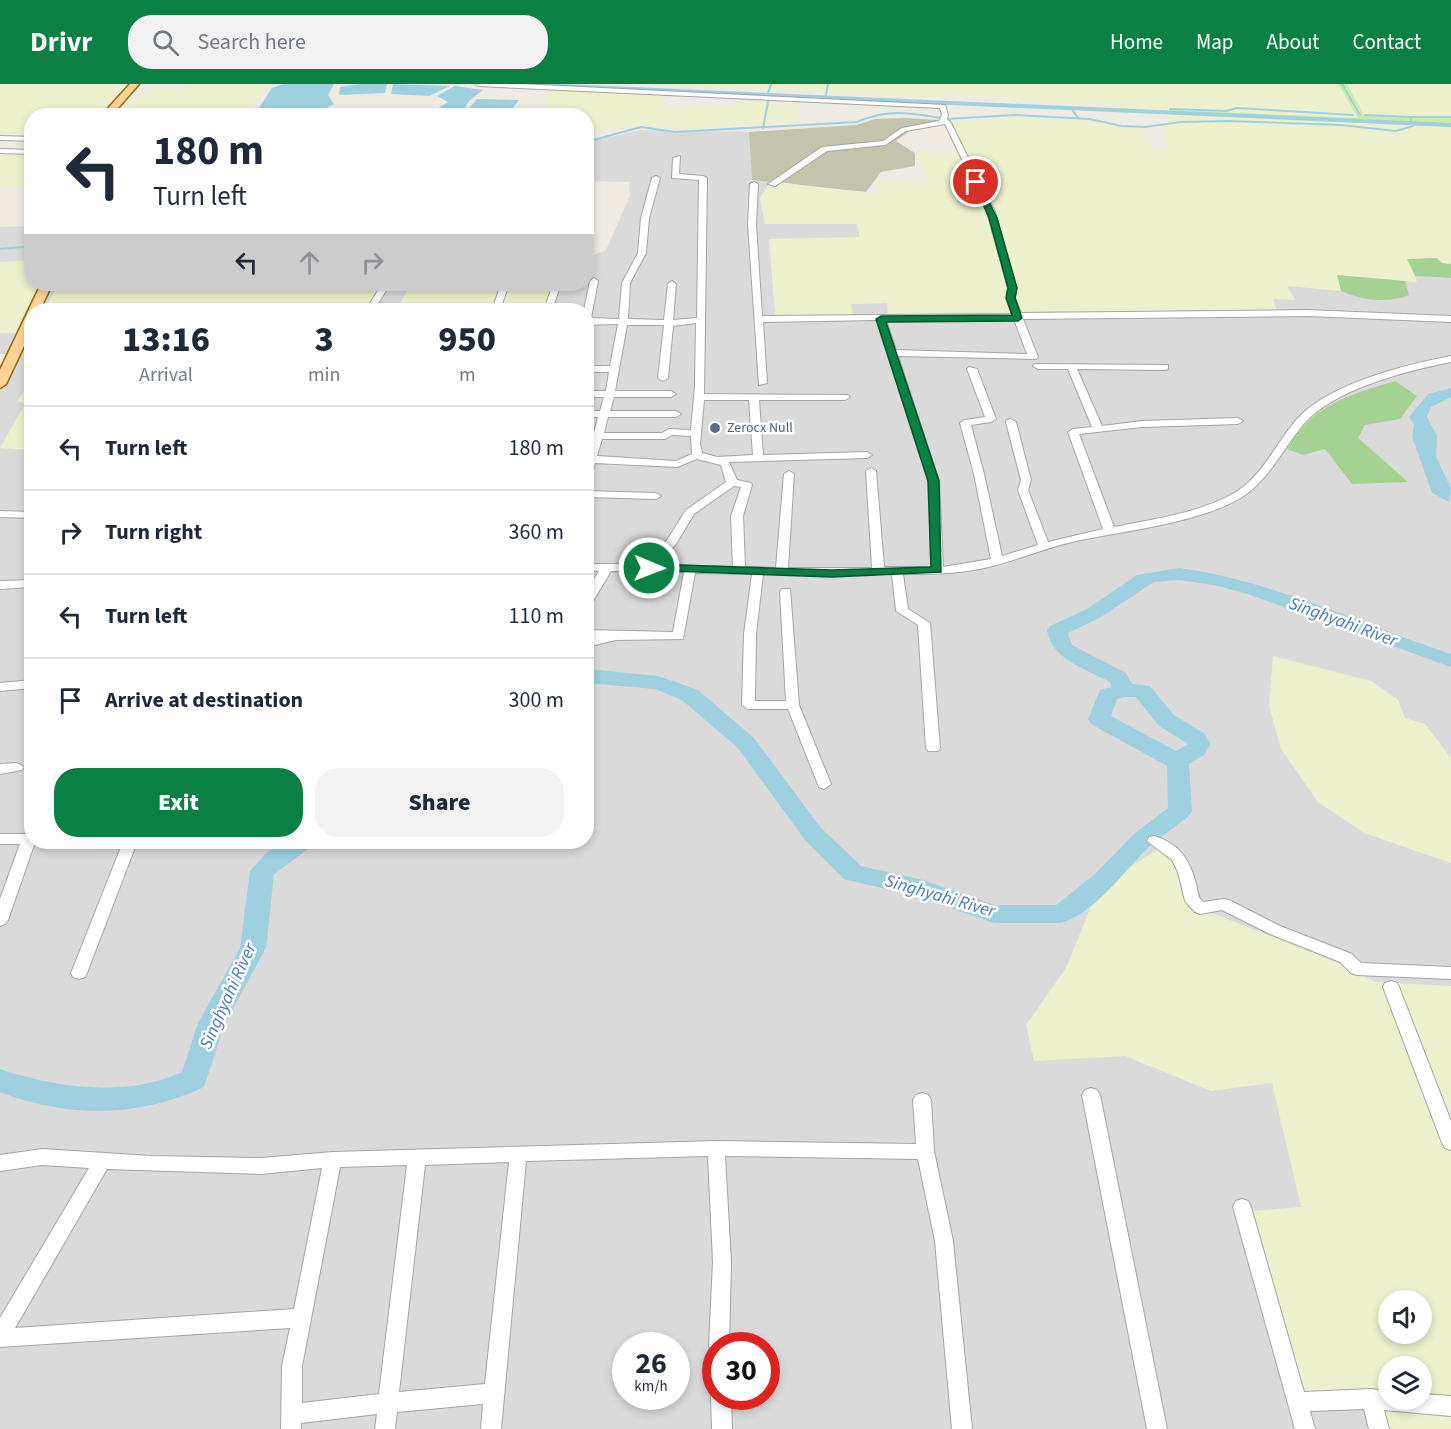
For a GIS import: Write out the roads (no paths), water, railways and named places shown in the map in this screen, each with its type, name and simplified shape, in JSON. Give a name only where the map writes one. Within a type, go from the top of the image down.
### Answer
[{"type":"main road","points":[[112,108],[135,84]]},
{"type":"main road","points":[[0,384],[24,338]]},
{"type":"street","points":[[478,84],[931,104],[943,106],[943,120]]},
{"type":"street","points":[[772,184],[825,149],[885,143],[904,129],[943,120],[948,123],[957,148],[964,157],[993,218],[1012,288],[1011,298],[1033,357],[892,353]]},
{"type":"street","points":[[0,138],[24,139]]},
{"type":"street","points":[[0,151],[24,152]]},
{"type":"street","points":[[677,158],[675,176],[704,178],[697,455]]},
{"type":"street","points":[[594,449],[610,394],[626,283],[642,253],[645,218],[656,178]]},
{"type":"street","points":[[754,183],[752,224],[762,383]]},
{"type":"street","points":[[663,378],[672,284]]},
{"type":"street","points":[[763,319],[1018,318],[1308,313],[1451,319]]},
{"type":"street","points":[[881,319],[934,481],[937,570]]},
{"type":"street","points":[[594,321],[701,320]]},
{"type":"street","points":[[594,567],[832,573],[953,570],[997,561],[1044,546],[1190,513],[1226,501],[1255,481],[1272,464],[1291,434],[1312,410],[1332,398],[1369,384],[1451,359]]},
{"type":"street","points":[[1038,366],[1165,367]]},
{"type":"street","points":[[1071,366],[1098,428]]},
{"type":"street","points":[[594,369],[614,369]]},
{"type":"street","points":[[972,369],[991,420],[965,423],[980,467],[980,483],[997,561]]},
{"type":"street","points":[[594,394],[671,394]]},
{"type":"street","points":[[699,397],[845,397]]},
{"type":"street","points":[[754,398],[758,458]]},
{"type":"street","points":[[594,414],[676,414]]},
{"type":"street","points":[[1110,532],[1073,432],[1098,428],[1238,421]]},
{"type":"street","points":[[1011,422],[1026,480],[1023,490],[1044,546]]},
{"type":"street","points":[[594,436],[665,436],[669,432],[696,433]]},
{"type":"street","points":[[697,455],[704,459],[867,455]]},
{"type":"street","points":[[594,459],[677,464],[697,455]]},
{"type":"street","points":[[721,459],[730,471],[732,483]]},
{"type":"street","points":[[871,471],[878,571]]},
{"type":"street","points":[[782,571],[789,474]]},
{"type":"street","points":[[649,568],[672,542],[690,512],[732,483],[747,485],[737,516],[739,570]]},
{"type":"street","points":[[594,494],[656,496]]},
{"type":"street","points":[[0,514],[24,515]]},
{"type":"street","points":[[594,589],[607,567]]},
{"type":"street","points":[[594,635],[679,636],[690,569]]},
{"type":"street","points":[[758,570],[750,634],[748,705],[793,705]]},
{"type":"street","points":[[897,571],[902,611],[924,623],[933,748]]},
{"type":"street","points":[[0,585],[24,584]]},
{"type":"street","points":[[786,592],[793,705],[824,784]]},
{"type":"street","points":[[594,642],[616,636]]},
{"type":"street","points":[[0,687],[24,685]]},
{"type":"street","points":[[0,769],[17,767]]},
{"type":"street","points":[[0,839],[24,839]]},
{"type":"street","points":[[1154,841],[1166,844],[1181,858],[1187,873],[1192,901],[1200,908],[1224,904],[1275,930],[1346,958],[1357,969],[1451,973]]},
{"type":"street","points":[[0,920],[26,849]]},
{"type":"street","points":[[79,973],[127,849]]},
{"type":"street","points":[[1391,987],[1451,1143]]},
{"type":"street","points":[[1091,1095],[1157,1429]]},
{"type":"street","points":[[922,1100],[926,1151],[944,1241],[951,1298],[962,1429]]},
{"type":"street","points":[[716,1148],[722,1262],[720,1332]]},
{"type":"street","points":[[0,1163],[42,1157],[227,1166],[289,1166],[333,1160],[591,1154],[619,1149],[926,1151]]},
{"type":"street","points":[[491,1429],[518,1156]]},
{"type":"street","points":[[386,1429],[387,1404],[417,1157]]},
{"type":"street","points":[[333,1160],[292,1366],[291,1422],[334,1408],[496,1393]]},
{"type":"street","points":[[0,1337],[102,1161]]},
{"type":"street","points":[[1242,1207],[1305,1429]]},
{"type":"street","points":[[0,1337],[300,1318]]},
{"type":"street","points":[[1297,1402],[1371,1400],[1451,1406]]},
{"type":"street","points":[[1371,1400],[1379,1429]]},
{"type":"street","points":[[721,1410],[722,1429]]},
{"type":"water","points":[[283,84],[334,84],[328,95],[334,104],[326,108],[259,108],[272,88]]},
{"type":"water","points":[[358,84],[387,84],[385,93],[339,95],[340,87]]},
{"type":"water","points":[[393,84],[450,86],[429,96],[391,94]]},
{"type":"water","points":[[455,86],[483,90],[469,101],[464,108],[438,108],[448,102],[437,96]]},
{"type":"water","points":[[477,99],[519,100],[513,108],[469,108]]},
{"type":"water","points":[[1451,388],[1451,397],[1431,407],[1427,417],[1437,436],[1436,457],[1451,488],[1449,502],[1432,493],[1412,437],[1414,425],[1409,417],[1428,394]]},
{"type":"waterway","points":[[521,84],[1451,125]]},
{"type":"waterway","points":[[768,93],[771,84]]},
{"type":"waterway","points":[[826,95],[828,84]]},
{"type":"waterway","points":[[1342,84],[1360,115]]},
{"type":"waterway","points":[[763,127],[769,97]]},
{"type":"waterway","points":[[1071,108],[1078,118]]},
{"type":"waterway","points":[[1170,109],[1226,111],[1237,108],[1353,115]]},
{"type":"waterway","points":[[763,127],[857,122],[889,113],[942,118]]},
{"type":"waterway","points":[[947,119],[1014,115],[1089,119],[1122,126],[1145,127],[1181,122],[1227,121],[1341,125],[1396,131],[1413,126],[1410,117]]},
{"type":"waterway","points":[[1365,115],[1410,117]]},
{"type":"waterway","points":[[1410,117],[1451,117]]},
{"type":"waterway","points":[[594,140],[641,127],[675,132],[763,127]]},
{"type":"waterway","points":[[0,249],[24,247]]},
{"type":"waterway","name":"Singhyahi River","points":[[1123,690],[1119,678],[1065,649],[1059,642],[1057,630],[1094,613],[1144,580],[1179,574],[1215,579],[1299,604],[1451,661]]},
{"type":"waterway","name":"Singhyahi River","points":[[594,678],[658,683],[690,695],[746,743],[813,834],[853,873],[923,889],[994,914],[1061,914],[1104,880],[1143,839],[1180,811],[1178,762]]},
{"type":"waterway","name":"Singhyahi River","points":[[1123,690],[1142,691],[1166,720],[1197,739],[1199,744],[1197,749],[1186,754],[1178,762]]},
{"type":"waterway","name":"Singhyahi River","points":[[1123,690],[1108,695],[1099,719],[1178,762]]},
{"type":"waterway","name":"Singhyahi River","points":[[0,1080],[46,1094],[98,1100],[150,1095],[173,1089],[194,1079],[212,1023],[253,948],[262,871],[291,849]]},
{"type":"place","name":"Zerocx Null","points":[[715,428]]}]
